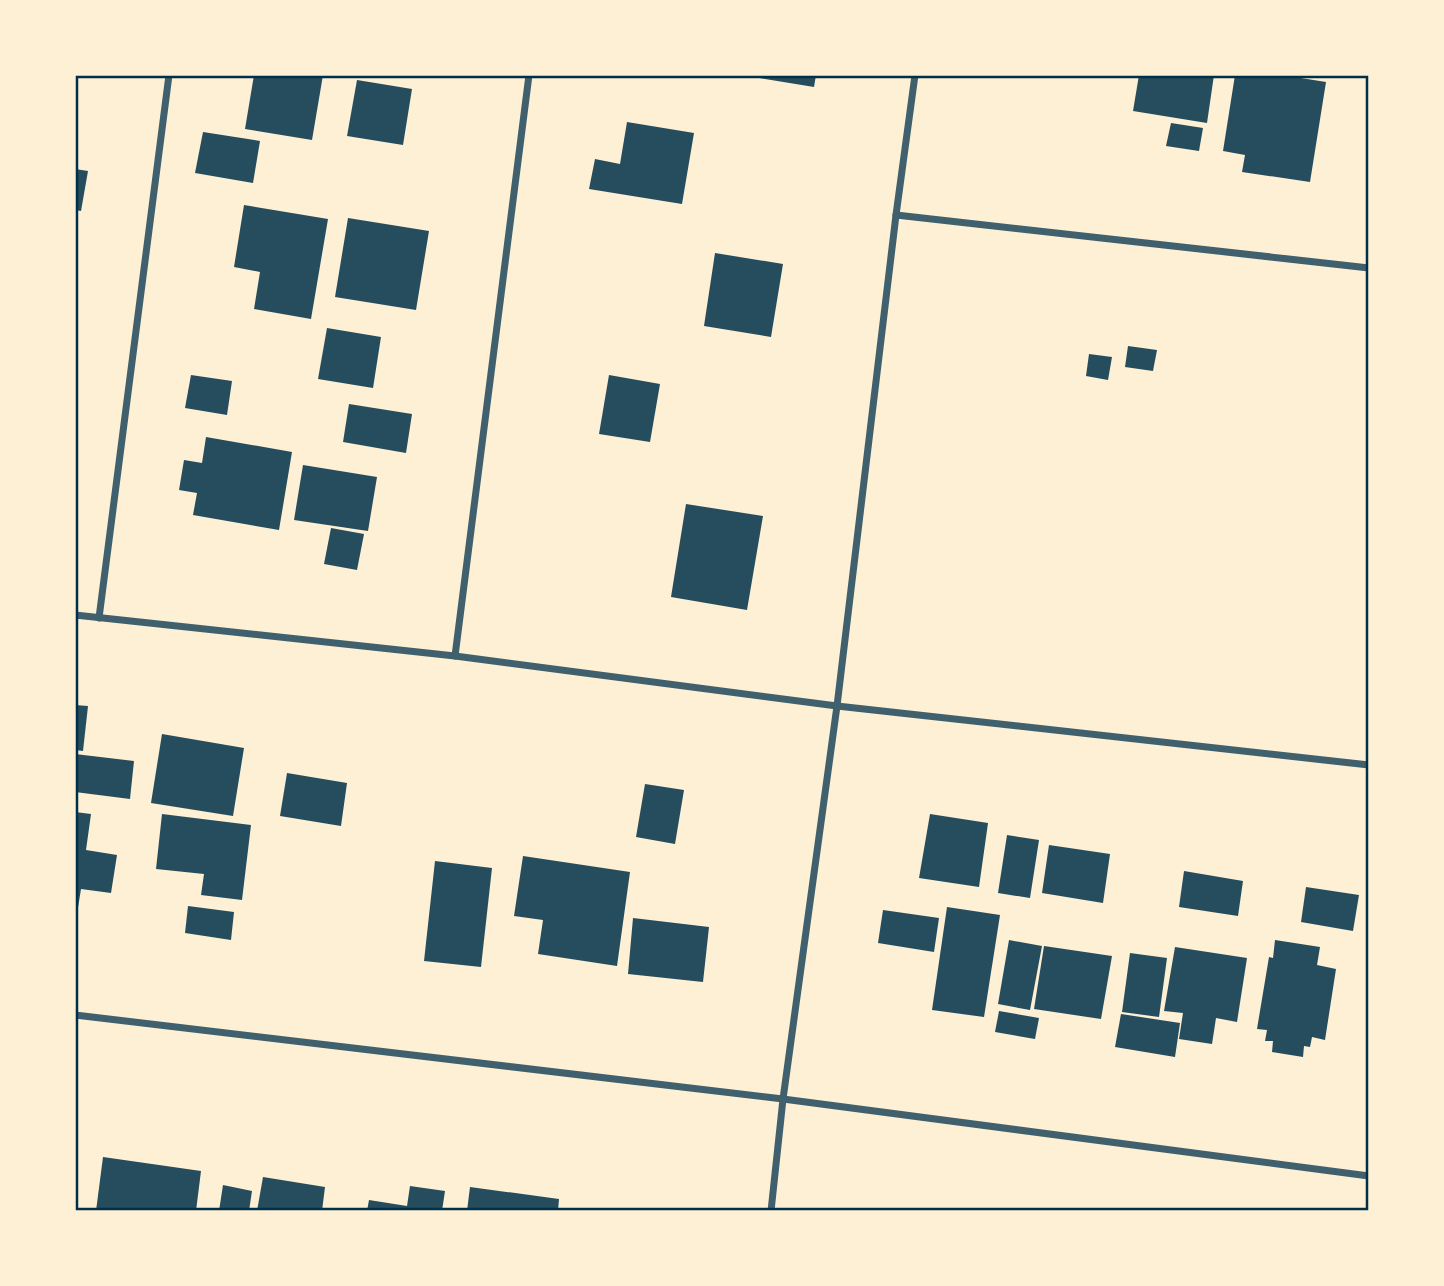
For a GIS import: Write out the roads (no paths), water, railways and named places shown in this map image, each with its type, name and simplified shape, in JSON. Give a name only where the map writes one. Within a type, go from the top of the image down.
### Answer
[{"type":"street","points":[[99,618],[169,75]]},
{"type":"street","points":[[456,656],[529,75]]},
{"type":"street","points":[[771,1211],[783,1099],[837,706],[915,75]]},
{"type":"street","points":[[896,215],[1369,268]]},
{"type":"street","points":[[75,615],[456,656],[837,706],[1369,765]]},
{"type":"street","points":[[75,1015],[783,1099],[1369,1176]]}]
